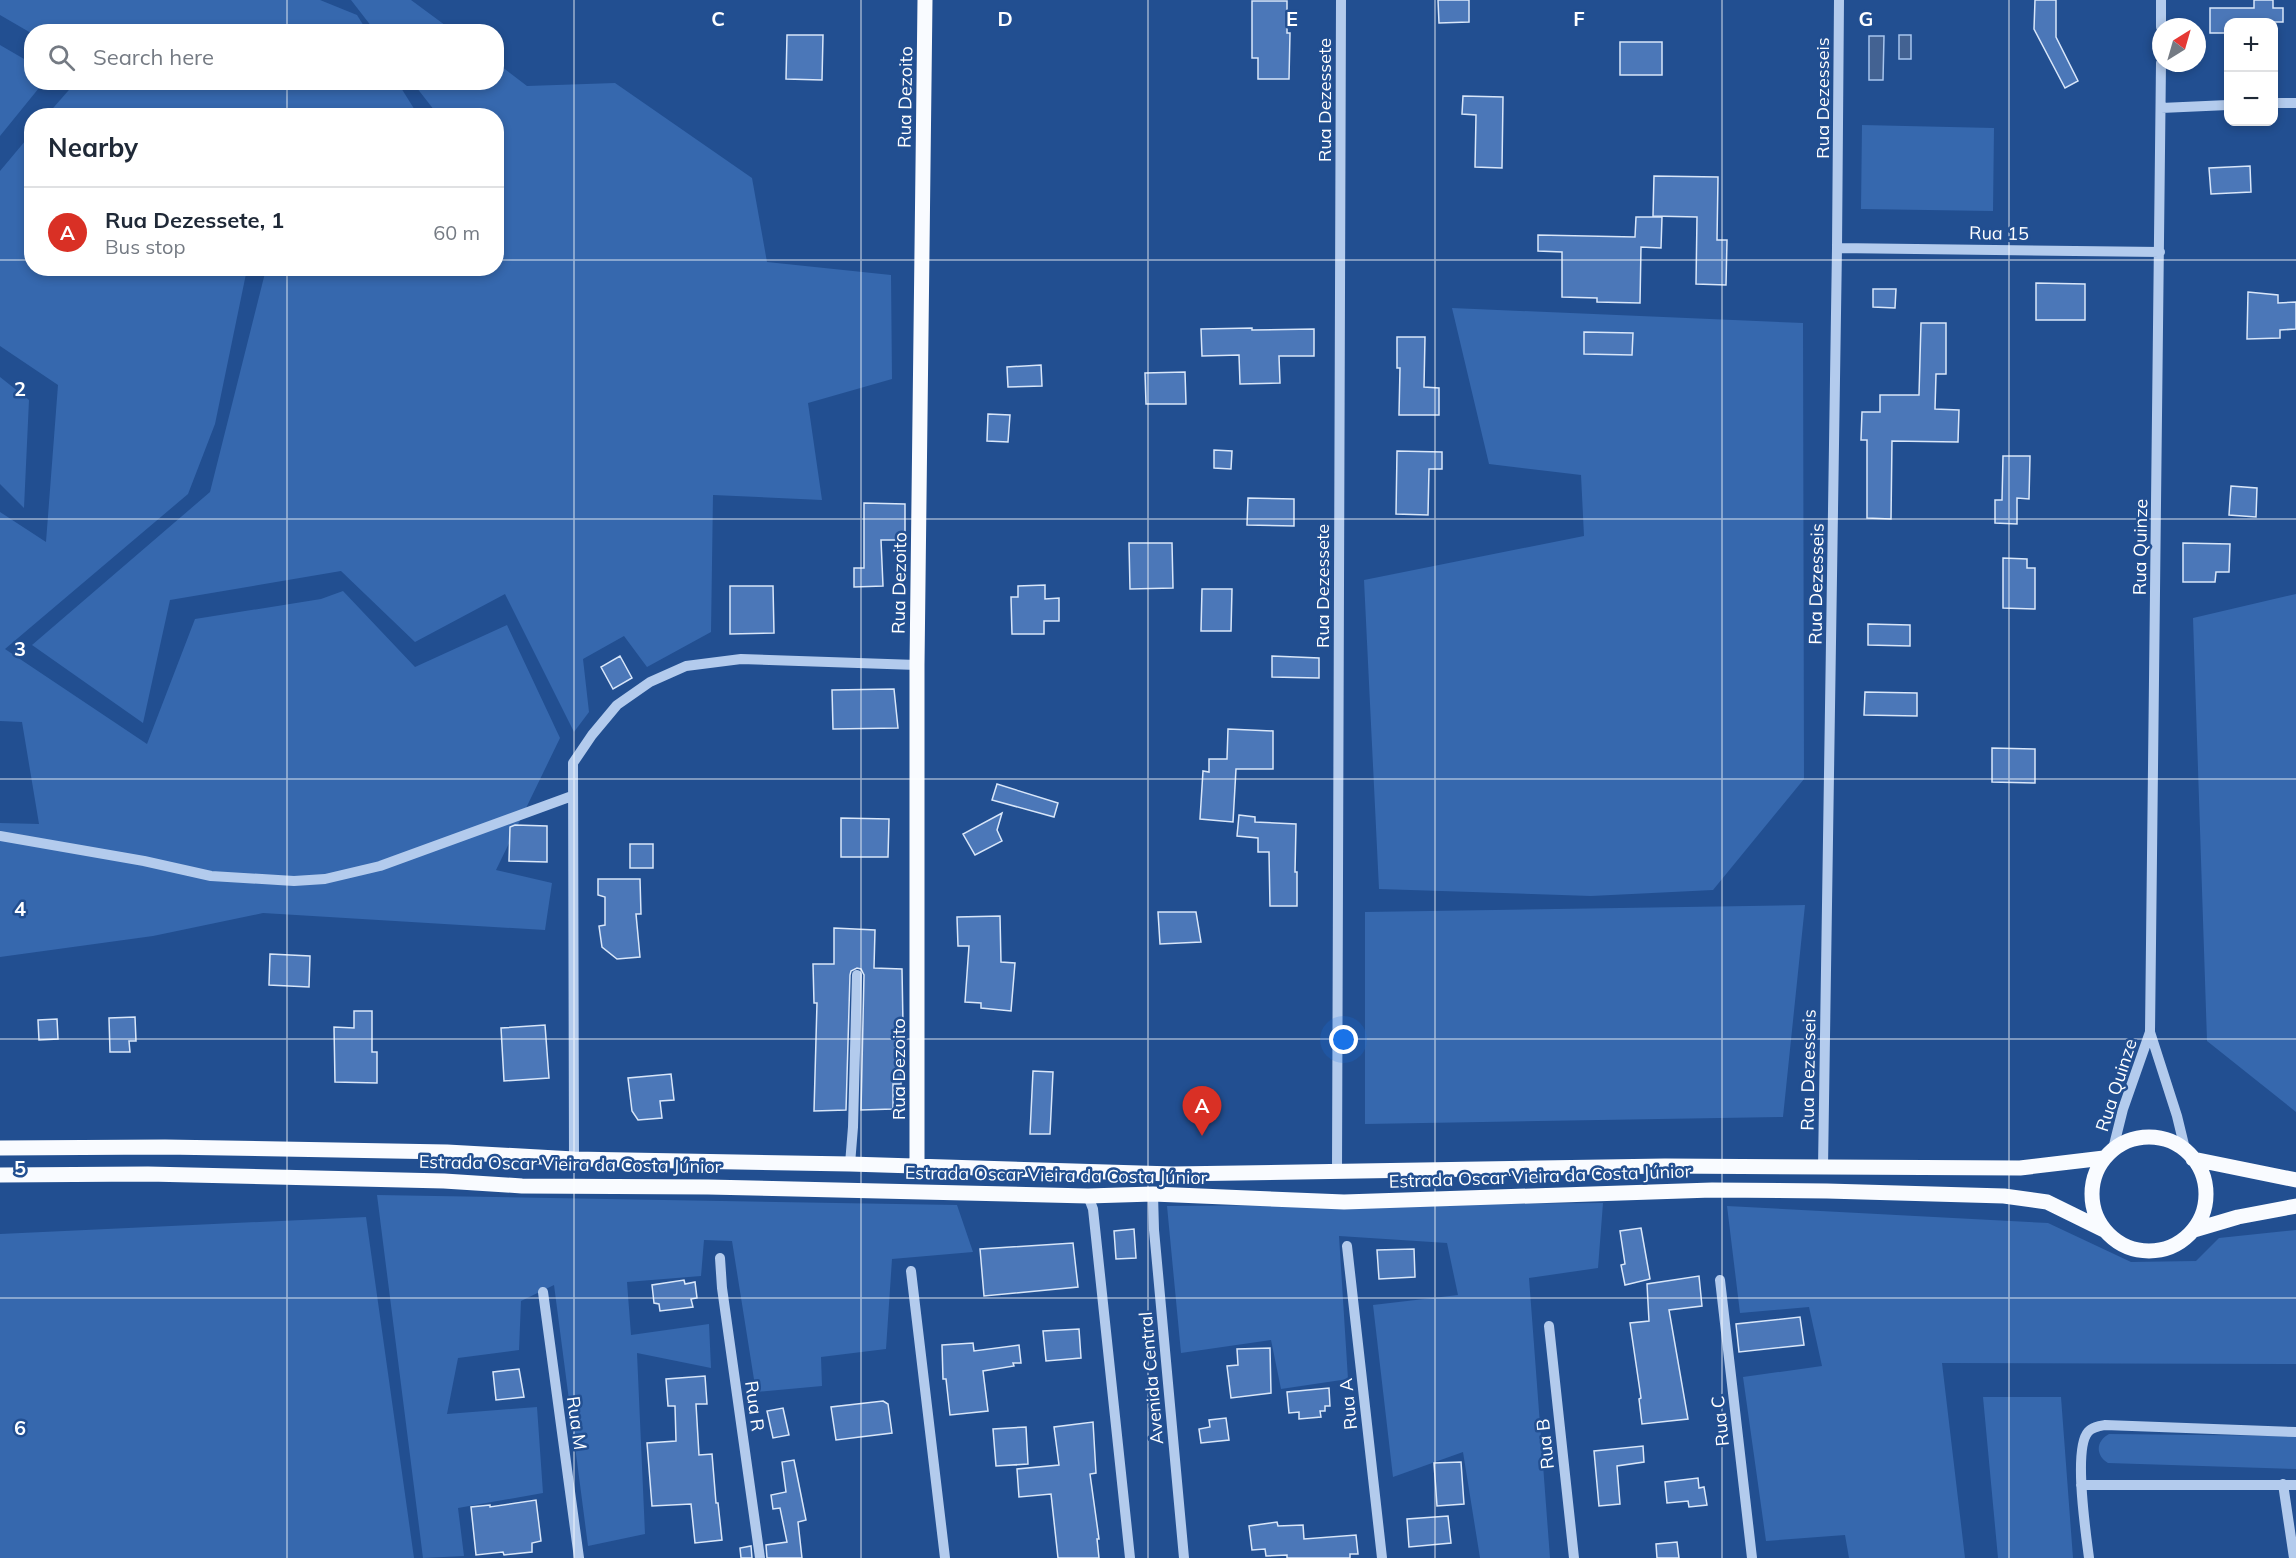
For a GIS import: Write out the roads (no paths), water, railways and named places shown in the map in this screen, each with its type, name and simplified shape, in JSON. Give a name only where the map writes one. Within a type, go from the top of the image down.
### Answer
[{"type":"main road","name":"Rua Dezoito","points":[[917,1167],[917,665],[925,0]]},
{"type":"main road","points":[[2296,1180],[2269,1176],[2189,1154],[2161,1138],[2149,1137],[2136,1138],[2108,1154],[2093,1181],[2091,1194],[2097,1219],[2104,1230],[2124,1246],[2149,1251],[2174,1246],[2194,1230],[2238,1216],[2296,1206]]},
{"type":"main road","name":"Estrada Oscar Vieira da Costa Júnior","points":[[0,1148],[177,1147],[447,1152],[574,1159],[850,1164],[1173,1174],[1665,1166],[2020,1168],[2108,1154]]},
{"type":"main road","points":[[2189,1154],[2201,1169],[2206,1194],[2205,1207],[2194,1230]]},
{"type":"main road","name":"Estrada Oscar Vieira da Costa Júnior","points":[[0,1175],[147,1174],[444,1181],[488,1185],[708,1187],[1088,1196],[1154,1194],[1344,1202],[1712,1190],[2004,1196],[2047,1202],[2104,1230]]},
{"type":"street","name":"Rua Dezessete","points":[[1337,1172],[1341,0]]},
{"type":"street","name":"Rua Dezesseis","points":[[1823,1168],[1839,0]]},
{"type":"street","points":[[2161,18],[2162,0]]},
{"type":"street","name":"Rua Quinze","points":[[2161,72],[2150,1032],[2189,1154]]},
{"type":"street","points":[[2278,104],[2296,102]]},
{"type":"street","points":[[2161,108],[2224,105]]},
{"type":"street","name":"Rua 15","points":[[1837,248],[2160,252]]},
{"type":"street","points":[[574,1159],[573,763],[592,735],[617,705],[650,682],[686,666],[741,659],[917,665]]},
{"type":"street","points":[[0,836],[144,861],[212,876],[294,881],[325,879],[380,866],[572,796]]},
{"type":"street","points":[[850,1164],[857,975]]},
{"type":"street","name":"Rua Quinze","points":[[2108,1154],[2150,1032]]},
{"type":"street","name":"Avenida Central","points":[[1154,1194],[1154,1230],[1184,1558]]},
{"type":"street","points":[[1088,1196],[1094,1209],[1130,1558]]},
{"type":"street","name":"Rua A","points":[[1347,1246],[1382,1558]]},
{"type":"street","name":"Rua R","points":[[720,1258],[722,1288],[760,1558]]},
{"type":"street","points":[[910,1271],[945,1558]]},
{"type":"street","name":"Rua C","points":[[1720,1280],[1752,1558]]},
{"type":"street","name":"Rua M","points":[[543,1292],[579,1558]]},
{"type":"street","name":"Rua B","points":[[1549,1326],[1574,1558]]},
{"type":"street","points":[[2089,1558],[2081,1485],[2083,1442],[2088,1431],[2105,1425],[2296,1432]]},
{"type":"street","points":[[2081,1485],[2296,1485]]},
{"type":"street","points":[[2283,1485],[2294,1558]]},
{"type":"place","name":"Rua Dezessete, 1","points":[[1202,1136]]}]
